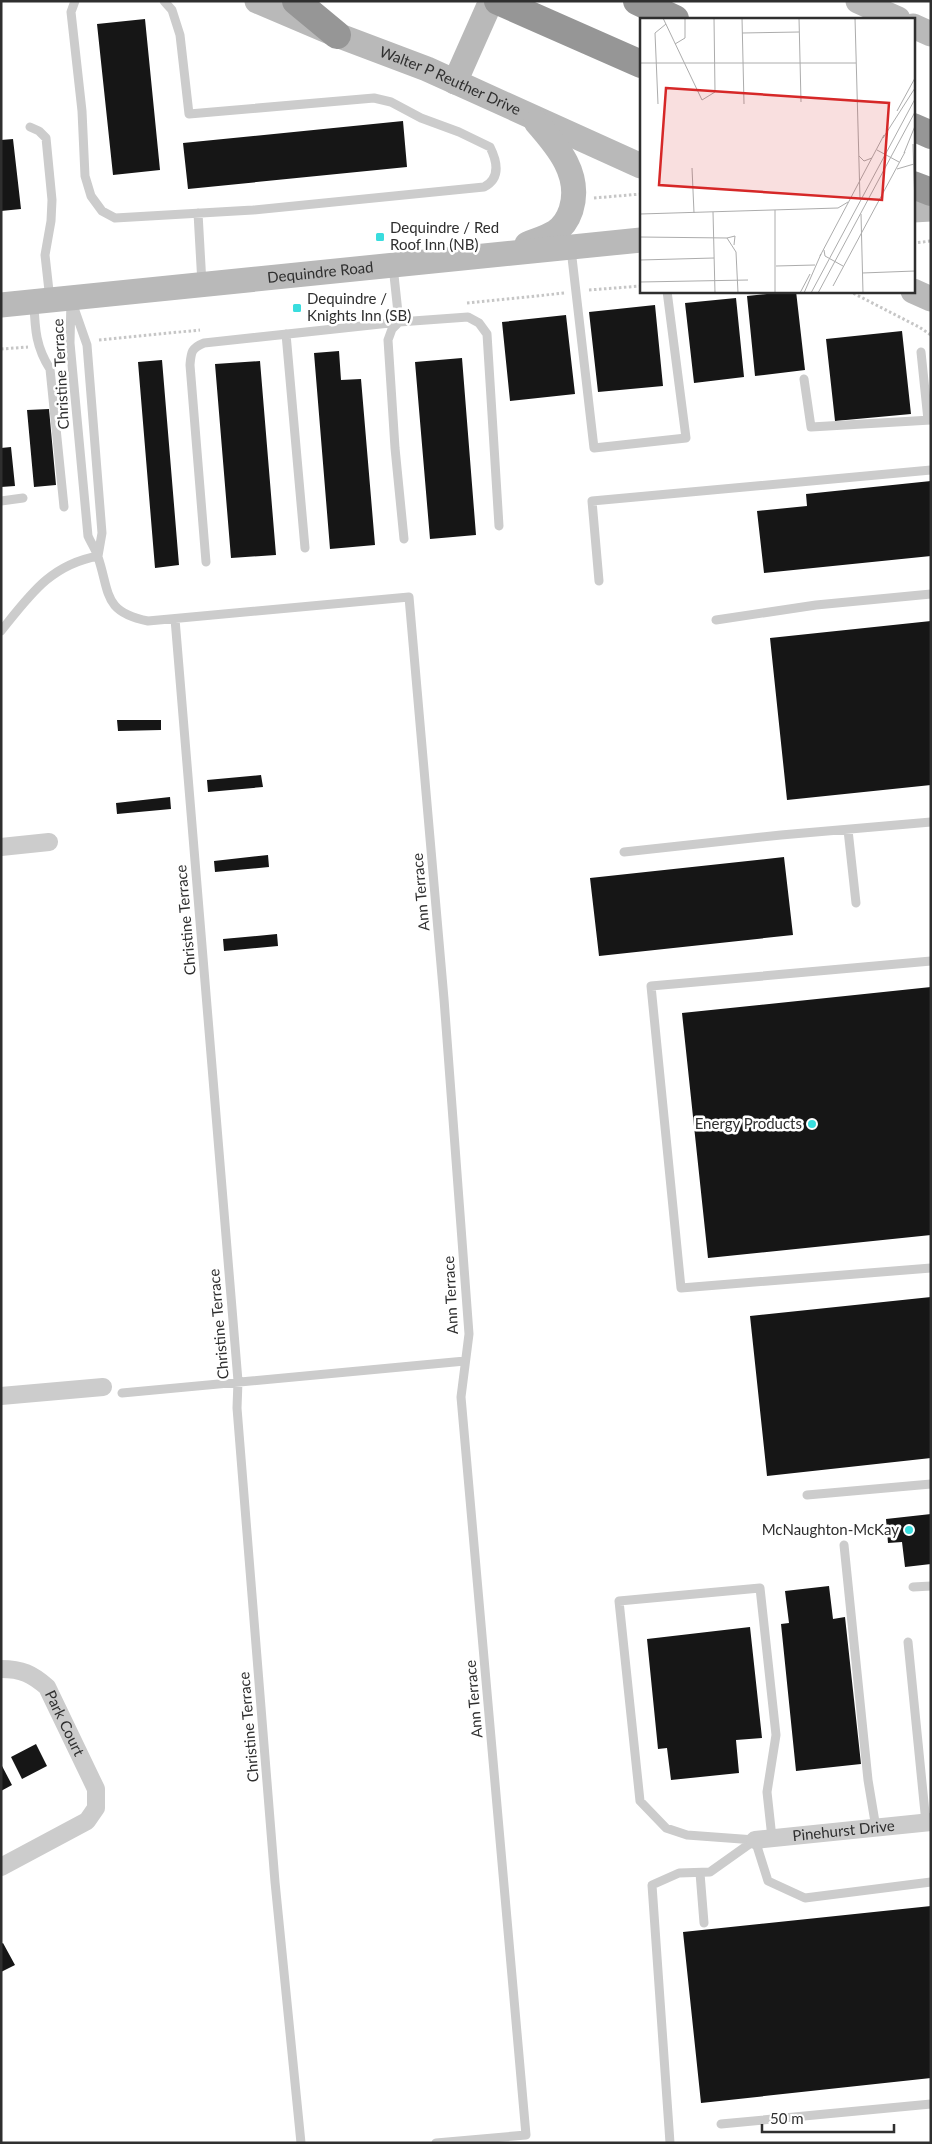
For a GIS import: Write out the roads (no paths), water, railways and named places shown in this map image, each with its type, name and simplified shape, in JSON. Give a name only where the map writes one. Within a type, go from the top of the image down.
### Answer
[{"type":"highway","points":[[296,1],[336,35]]},
{"type":"highway","points":[[498,1],[640,64]]},
{"type":"highway","points":[[636,1],[673,18]]},
{"type":"highway","points":[[914,127],[931,135]]},
{"type":"highway","points":[[914,185],[931,192]]},
{"type":"main road","name":"Walter P Reuther Drive","points":[[257,1],[336,35],[455,82],[640,166]]},
{"type":"main road","points":[[455,82],[491,1]]},
{"type":"main road","points":[[858,1],[896,18]]},
{"type":"main road","points":[[914,26],[931,34]]},
{"type":"main road","points":[[509,252],[556,231],[564,224],[573,200],[571,175],[567,163],[554,143],[532,117]]},
{"type":"main road","points":[[914,210],[931,209]]},
{"type":"main road","name":"Dequindre Road","points":[[1,305],[640,240]]},
{"type":"main road","points":[[914,291],[931,298]]},
{"type":"street","points":[[1,847],[49,842]]},
{"type":"street","points":[[1,1396],[103,1386]]},
{"type":"street","name":"Park Court","points":[[1,1669],[12,1669],[33,1675],[47,1687],[90,1773],[96,1789],[96,1808],[87,1820],[1,1867]]},
{"type":"street","name":"Pinehurst Drive","points":[[764,1839],[929,1823]]},
{"type":"lane","points":[[75,1],[72,12],[82,111],[85,176],[91,196],[102,211],[115,218],[198,213],[484,187],[491,184],[497,168],[490,147],[459,132],[421,118],[391,102],[374,98],[189,114],[180,34],[172,10],[164,1]]},
{"type":"lane","points":[[30,127],[39,131],[46,138],[52,205],[45,255],[51,300],[37,343],[50,369],[64,507]]},
{"type":"lane","points":[[198,213],[202,284]]},
{"type":"lane","points":[[570,246],[594,448],[686,438],[667,292]]},
{"type":"lane","points":[[393,266],[399,322]]},
{"type":"lane","name":"Christine Terrace","points":[[51,300],[70,343],[88,536],[98,556],[108,596],[122,612],[133,618],[148,620],[175,619],[238,1381],[237,1408],[275,1872],[301,2143]]},
{"type":"lane","name":"Christine Terrace","points":[[51,300],[86,345],[102,533],[98,556]]},
{"type":"lane","points":[[206,562],[191,353],[195,346],[204,343],[468,316],[479,323],[487,334],[499,526]]},
{"type":"lane","points":[[399,322],[392,329],[388,340],[395,448],[404,539]]},
{"type":"lane","points":[[286,334],[305,548]]},
{"type":"lane","points":[[804,379],[811,427],[929,420],[921,352]]},
{"type":"lane","points":[[599,581],[592,501],[931,470]]},
{"type":"lane","points":[[1,501],[24,498]]},
{"type":"lane","points":[[1,631],[34,589],[52,575],[71,563],[98,556]]},
{"type":"lane","points":[[716,620],[816,605],[931,594]]},
{"type":"lane","name":"Ann Terrace","points":[[175,619],[409,598],[444,999],[469,1334],[461,1396],[526,2135],[436,2143]]},
{"type":"lane","points":[[624,852],[781,835],[931,822]]},
{"type":"lane","points":[[848,830],[856,903]]},
{"type":"lane","points":[[931,961],[651,986],[682,1288],[931,1268]]},
{"type":"lane","points":[[122,1394],[238,1381],[465,1361]]},
{"type":"lane","points":[[807,1495],[931,1484]]},
{"type":"lane","points":[[844,1545],[868,1780],[876,1828]]},
{"type":"lane","points":[[913,1587],[931,1586]]},
{"type":"lane","points":[[764,1839],[687,1835],[666,1828],[640,1802],[619,1601],[760,1588],[776,1735],[767,1792],[764,1839],[768,1881],[805,1898],[931,1882]]},
{"type":"lane","points":[[908,1642],[926,1774],[929,1823]]},
{"type":"lane","points":[[670,2143],[652,1885],[679,1873],[710,1872],[764,1839]]},
{"type":"lane","points":[[700,1873],[704,1923]]},
{"type":"lane","points":[[721,2124],[931,2104]]},
{"type":"place","name":"Dequindre / Red Roof Inn (NB)","points":[[380,237]]},
{"type":"place","name":"Dequindre / Knights Inn (SB)","points":[[297,308]]},
{"type":"place","name":"Energy Products","points":[[812,1124]]},
{"type":"place","name":"McNaughton-McKay","points":[[909,1530]]}]
